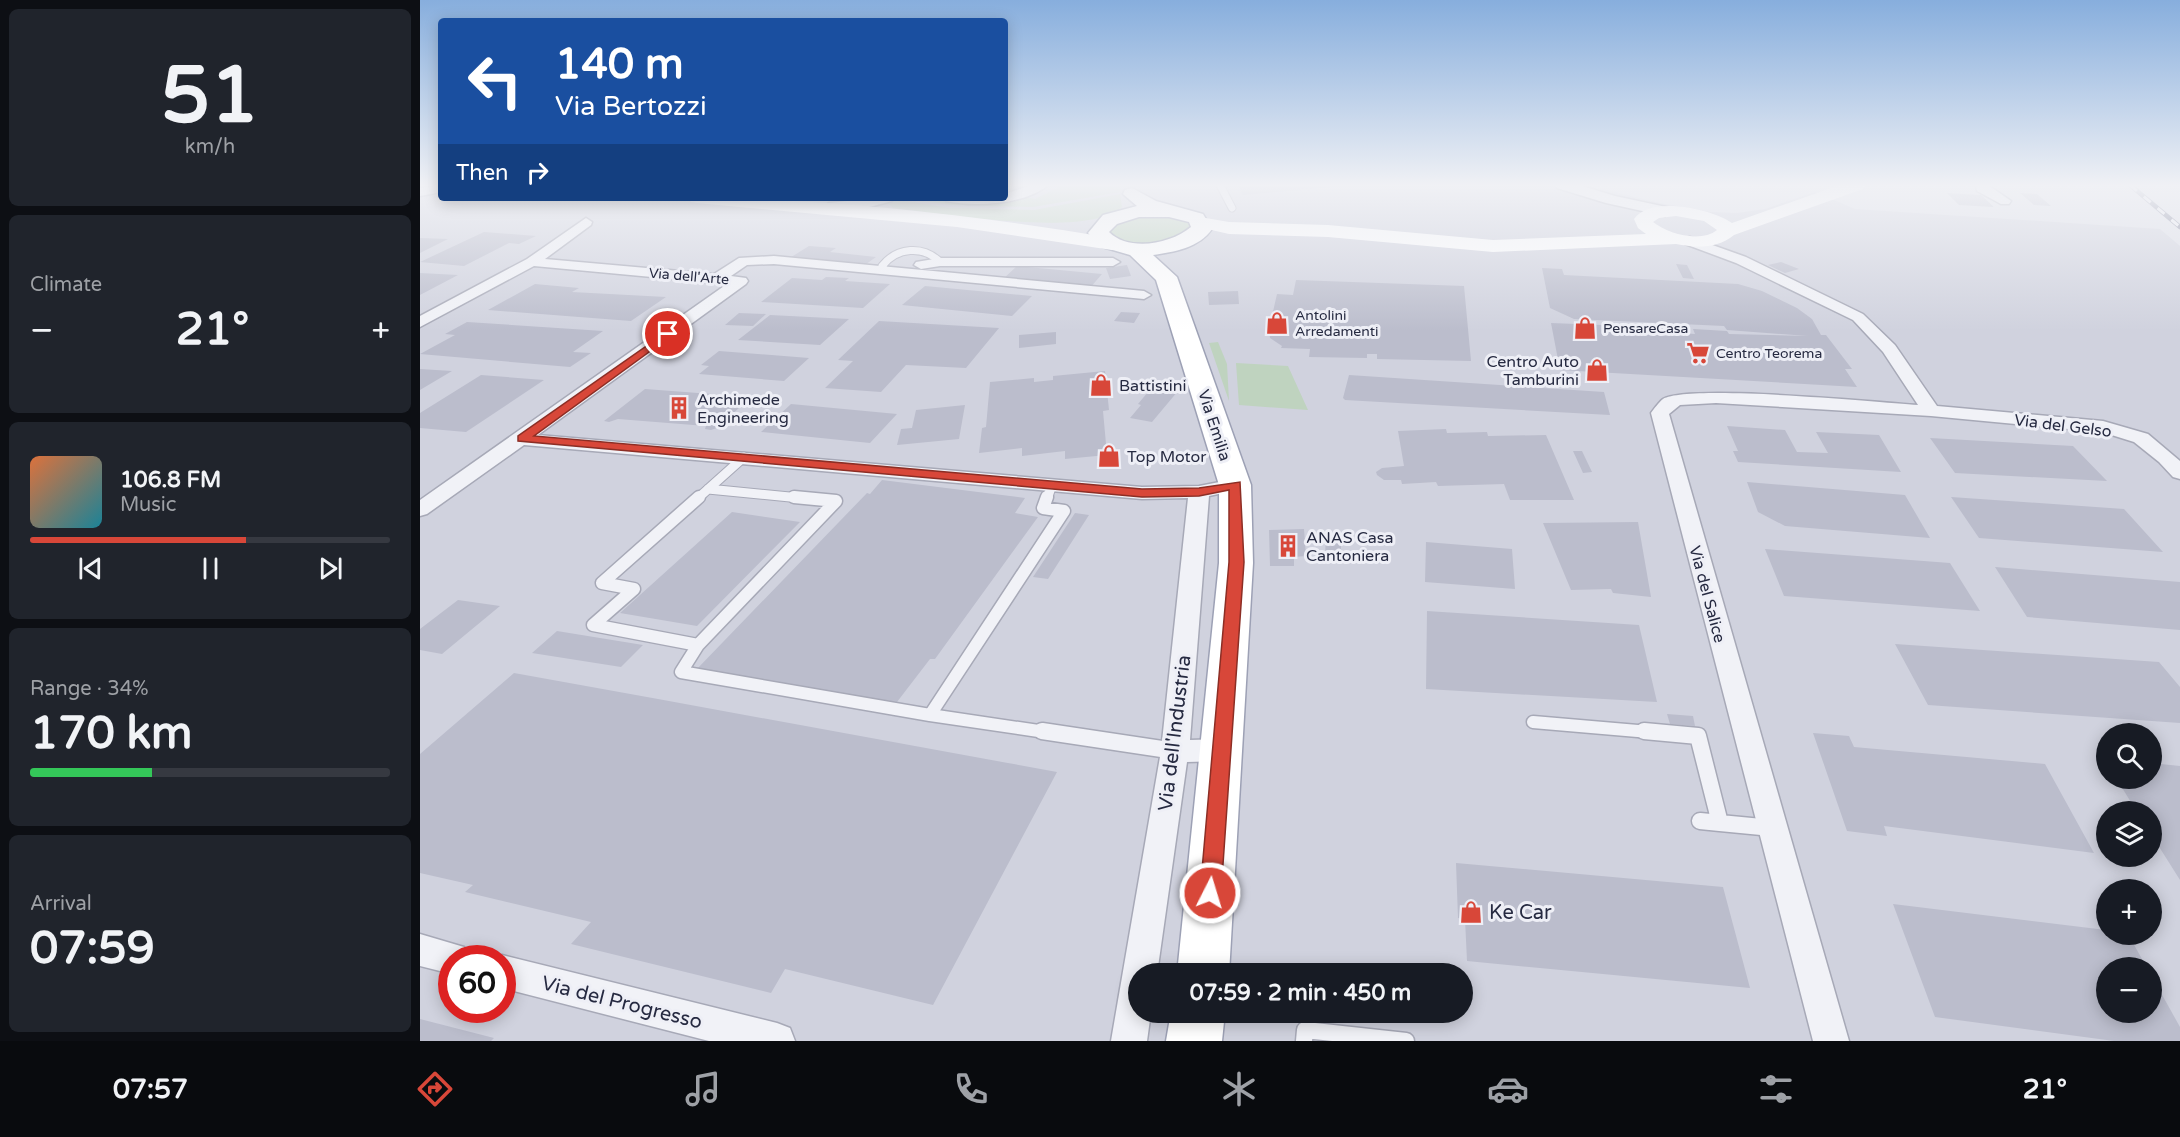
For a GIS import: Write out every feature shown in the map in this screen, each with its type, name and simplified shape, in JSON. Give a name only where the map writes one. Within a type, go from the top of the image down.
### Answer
[{"type":"main road","points":[[1026,234],[1112,253],[1206,234]]},
{"type":"main road","points":[[1099,234],[1112,253]]},
{"type":"main road","points":[[1353,234],[1494,246],[1704,241],[1725,234]]},
{"type":"main road","points":[[1577,243],[1621,234]]},
{"type":"main road","points":[[1656,234],[1682,240]]},
{"type":"main road","points":[[1136,249],[1145,261],[1166,277],[1191,235]]},
{"type":"main road","name":"Via Emilia","points":[[1166,277],[1236,562],[1204,963]]},
{"type":"main road","points":[[1194,1041],[1196,1023]]},
{"type":"street","points":[[420,322],[532,262],[570,234]]},
{"type":"street","points":[[1725,234],[1726,246],[1741,260]]},
{"type":"street","points":[[1682,240],[1741,260],[1858,317],[1871,326],[1931,411]]},
{"type":"street","points":[[885,270],[940,262],[1112,253]]},
{"type":"street","points":[[717,279],[744,261],[757,260],[885,270],[1144,296]]},
{"type":"street","name":"Via dell'Arte","points":[[420,510],[741,281],[532,262]]},
{"type":"street","name":"Via del Salice","points":[[1831,1041],[1660,413],[1669,403],[1697,398],[1931,411]]},
{"type":"street","name":"Via del Gelso","points":[[1931,411],[2103,427],[2141,438],[2166,458],[2180,473]]},
{"type":"street","points":[[522,439],[1152,493],[1217,489]]},
{"type":"street","name":"Via dell'Industria","points":[[1142,963],[1217,489]]},
{"type":"street","points":[[420,494],[441,495]]},
{"type":"street","points":[[1175,751],[1222,750]]},
{"type":"street","points":[[420,950],[438,954]]},
{"type":"street","name":"Via del Progresso","points":[[516,975],[777,1041]]},
{"type":"street","points":[[1129,1041],[1132,1023]]},
{"type":"lane","points":[[698,645],[593,625],[634,589],[602,583],[744,457]]},
{"type":"lane","points":[[930,715],[1064,511],[1043,507],[1052,485]]},
{"type":"lane","points":[[708,489],[836,501],[698,645],[681,672],[930,715],[1175,751]]},
{"type":"lane","points":[[1533,722],[1698,736],[1720,823]]},
{"type":"lane","points":[[1700,821],[1772,828]]},
{"type":"lane","points":[[1304,1041],[1305,1030],[1406,1041]]},
{"type":"shaded area","points":[[420,234],[2165,234],[2180,246],[2180,1041],[420,1041]]},
{"type":"green space","points":[[1108,234],[1183,234],[1175,241],[1135,246],[1108,236]]},
{"type":"green space","points":[[1218,342],[1227,364],[1229,401],[1209,343]]},
{"type":"green space","points":[[1236,363],[1288,366],[1308,410],[1239,405]]},
{"type":"building","points":[[481,234],[536,236],[519,244],[509,243],[464,266],[420,262]]},
{"type":"building","points":[[420,238],[448,239],[420,253]]},
{"type":"building","points":[[809,246],[836,248],[830,252],[876,257],[862,267],[788,259]]},
{"type":"building","points":[[1781,262],[1799,269],[1785,273],[1768,265]]},
{"type":"building","points":[[1676,264],[1687,265],[1694,279],[1683,278]]},
{"type":"building","points":[[1127,265],[1131,276],[1110,279],[1106,268]]},
{"type":"building","points":[[1017,266],[1102,274],[1089,289],[1002,280]]},
{"type":"building","points":[[1542,268],[1562,269],[1564,275],[1738,284],[1762,291],[1797,308],[1812,319],[1821,335],[1826,335],[1852,369],[1845,369],[1857,387],[1560,370],[1551,323],[1678,328],[1681,333],[1695,334],[1693,329],[1727,331],[1729,334],[1808,336],[1727,330],[1724,326],[1574,319],[1550,308]]},
{"type":"building","points":[[420,273],[458,275],[420,295]]},
{"type":"building","points":[[826,277],[849,278],[845,281],[890,284],[863,308],[761,302],[792,278],[822,280]]},
{"type":"building","points":[[1296,280],[1464,286],[1471,361],[1377,359],[1377,354],[1367,354],[1367,358],[1309,357],[1310,349],[1281,348],[1282,346],[1270,338],[1269,329],[1277,294],[1293,295]]},
{"type":"building","points":[[535,284],[579,288],[572,292],[666,297],[631,321],[488,310]]},
{"type":"building","points":[[925,286],[1032,296],[1012,316],[902,305]]},
{"type":"building","points":[[1238,291],[1239,304],[1209,305],[1208,292]]},
{"type":"building","points":[[1121,312],[1140,313],[1134,323],[1114,321]]},
{"type":"building","points":[[739,313],[766,314],[753,326],[725,325]]},
{"type":"building","points":[[770,315],[849,319],[820,345],[738,340]]},
{"type":"building","points":[[879,321],[999,328],[966,368],[906,365],[881,392],[825,388],[853,361],[838,360]]},
{"type":"building","points":[[467,322],[603,331],[573,352],[591,353],[570,367],[420,354],[455,335],[445,334]]},
{"type":"building","points":[[1056,332],[1056,344],[1019,348],[1019,335]]},
{"type":"building","points":[[719,351],[809,358],[784,381],[699,374],[709,366],[701,365]]},
{"type":"building","points":[[420,369],[452,371],[420,390]]},
{"type":"building","points":[[1105,371],[1109,410],[1103,411],[1107,455],[1065,459],[1065,451],[1022,456],[1022,448],[979,453],[982,428],[986,427],[990,382],[1034,378],[1034,382],[1053,380],[1053,376]]},
{"type":"building","points":[[481,375],[544,380],[466,432],[420,428],[420,413]]},
{"type":"building","points":[[1349,375],[1604,392],[1610,415],[1345,400],[1343,398]]},
{"type":"building","points":[[1153,386],[1178,391],[1152,422],[1130,418],[1141,405],[1138,404]]},
{"type":"building","name":"Archimede Engineering","points":[[645,389],[751,397],[717,428],[711,430],[705,429],[706,426],[618,419],[604,421]]},
{"type":"building","points":[[791,404],[897,414],[870,443],[761,432]]},
{"type":"building","points":[[965,405],[959,439],[897,445],[901,429],[912,428],[916,410]]},
{"type":"building","points":[[1727,426],[1785,430],[1797,452],[1828,453],[1816,432],[1879,435],[1901,472],[1738,462],[1733,451],[1738,451]]},
{"type":"building","points":[[1446,429],[1447,433],[1487,432],[1488,436],[1546,435],[1574,500],[1510,500],[1504,484],[1438,486],[1436,482],[1402,484],[1401,480],[1384,480],[1377,475],[1376,472],[1382,468],[1404,466],[1398,431]]},
{"type":"building","points":[[1930,438],[2073,446],[2107,481],[1955,473]]},
{"type":"building","points":[[1573,451],[1582,451],[1592,472],[1583,473]]},
{"type":"building","points":[[882,480],[1025,498],[1015,513],[1038,517],[935,659],[930,659],[897,702],[696,670],[867,493],[870,494]]},
{"type":"building","points":[[1747,482],[1905,495],[1930,538],[1785,526],[1758,512]]},
{"type":"building","points":[[1951,497],[2124,509],[2163,552],[1979,538]]},
{"type":"building","points":[[732,512],[800,522],[697,626],[620,613]]},
{"type":"building","points":[[1075,513],[1089,515],[1048,579],[1033,577]]},
{"type":"building","points":[[1638,522],[1651,597],[1613,593],[1611,589],[1571,590],[1543,523]]},
{"type":"building","name":"ANAS Casa Cantoniera","points":[[1304,529],[1306,556],[1294,557],[1294,566],[1270,566],[1269,530]]},
{"type":"building","points":[[1326,535],[1341,535],[1341,557],[1325,557]]},
{"type":"building","points":[[1426,542],[1512,549],[1515,589],[1425,582]]},
{"type":"building","points":[[1765,549],[1950,563],[1980,611],[1784,596]]},
{"type":"building","points":[[1995,567],[2180,582],[2180,630],[2027,617]]},
{"type":"building","points":[[458,600],[500,606],[442,654],[420,650],[420,629]]},
{"type":"building","points":[[1427,611],[1639,625],[1657,702],[1426,689]]},
{"type":"building","points":[[557,631],[643,645],[621,667],[532,653]]},
{"type":"building","points":[[1895,644],[2159,662],[2180,687],[2180,723],[1928,705]]},
{"type":"building","points":[[514,673],[1057,772],[933,1005],[785,969],[771,993],[571,944],[591,922],[465,892],[473,885],[420,873],[420,754]]},
{"type":"building","points":[[1667,714],[1693,716],[1695,726],[1670,724]]},
{"type":"building","points":[[1813,733],[1849,736],[1854,747],[2045,764],[2094,853],[1884,826],[1887,836],[1847,831]]},
{"type":"building","points":[[2162,764],[2180,766],[2180,880],[2162,851],[2162,801],[2130,801],[2123,789],[2162,789]]},
{"type":"building","points":[[1456,863],[1723,887],[1750,988],[1467,961],[1465,919],[1458,918]]},
{"type":"building","points":[[1893,904],[2096,929],[2096,945],[2134,945],[2141,957],[2096,957],[2096,1023],[2162,1023],[2162,995],[2180,1027],[2180,1041],[2114,1041],[1935,1017]]},
{"type":"building","points":[[420,1019],[494,1038],[491,1041],[420,1041]]},
{"type":"place","name":"Antolini Arredamenti","points":[[1277,323]]},
{"type":"place","name":"PensareCasa","points":[[1585,328]]},
{"type":"place","name":"Centro Teorema","points":[[1698,353]]},
{"type":"place","name":"Centro Auto Tamburini","points":[[1597,370]]},
{"type":"place","name":"Battistini","points":[[1101,385]]},
{"type":"place","name":"Archimede Engineering","points":[[679,408]]},
{"type":"place","name":"Top Motor","points":[[1109,456]]},
{"type":"place","name":"ANAS Casa Cantoniera","points":[[1288,546]]},
{"type":"place","name":"Ke Car","points":[[1471,912]]},
{"type":"route","points":[[668,334],[522,439],[728,455],[1142,493],[1199,492],[1235,485],[1236,562],[1210,893]]}]
